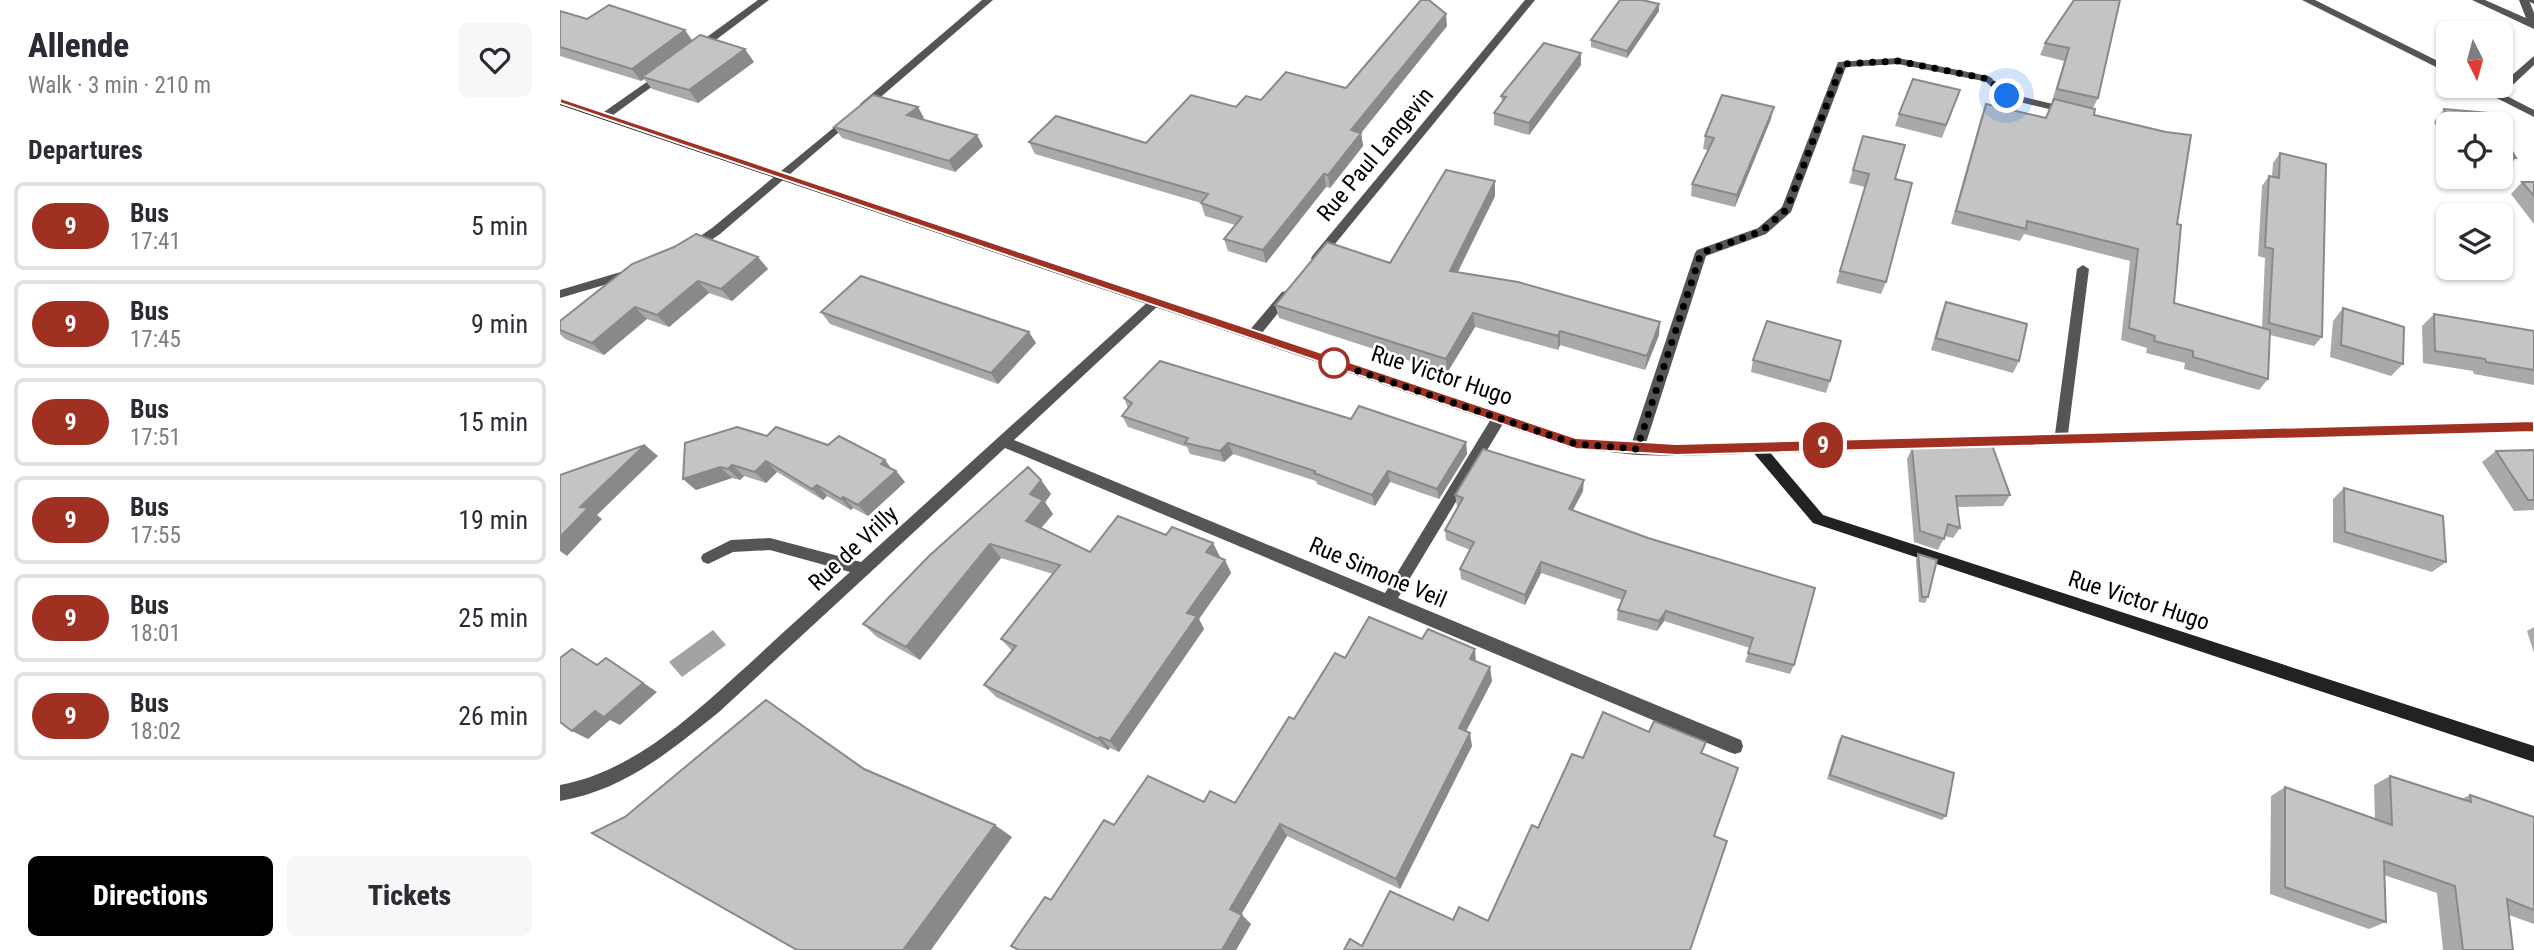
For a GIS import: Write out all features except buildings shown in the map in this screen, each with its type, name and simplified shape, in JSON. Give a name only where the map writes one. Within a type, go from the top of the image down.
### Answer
[{"type":"street","points":[[690,54],[764,0]]},
{"type":"street","points":[[680,254],[716,231],[988,0]]},
{"type":"street","name":"Rue Paul Langevin","points":[[1311,265],[1530,0]]},
{"type":"street","points":[[2307,0],[2436,64]]},
{"type":"street","points":[[2477,0],[2534,25]]},
{"type":"street","points":[[2524,0],[2534,25]]},
{"type":"street","points":[[2513,79],[2534,59]]},
{"type":"street","points":[[2083,114],[2007,96],[1988,79],[1898,61],[1842,64],[1787,209],[1762,231],[1701,253],[1637,449],[2534,427]]},
{"type":"street","points":[[605,116],[669,69]]},
{"type":"street","points":[[2502,98],[2534,114]]},
{"type":"street","name":"Rue Victor Hugo","points":[[560,101],[1576,444],[1637,449]]},
{"type":"street","points":[[560,294],[652,267]]},
{"type":"street","points":[[2061,439],[2083,269]]},
{"type":"street","points":[[1253,335],[1293,287]]},
{"type":"street","name":"Rue de Vrilly","points":[[560,793],[576,792],[611,780],[648,758],[713,707],[1155,302]]},
{"type":"street","points":[[1388,601],[1499,418]]},
{"type":"street","name":"Rue Simone Veil","points":[[1003,440],[1735,746]]},
{"type":"street","name":"Rue Victor Hugo","points":[[1757,447],[1818,519],[2534,754]]},
{"type":"street","points":[[708,558],[732,546],[770,544],[864,569]]},
{"type":"shaded area","points":[[713,630],[726,645],[682,677],[669,662]]},
{"type":"bus line","name":"9","points":[[560,101],[1576,444],[1676,450],[2534,427]]},
{"type":"route","points":[[1334,363],[1576,444],[1637,449],[1701,253],[1762,231],[1787,209],[1842,64],[1898,61],[1988,79],[2007,96]]}]
